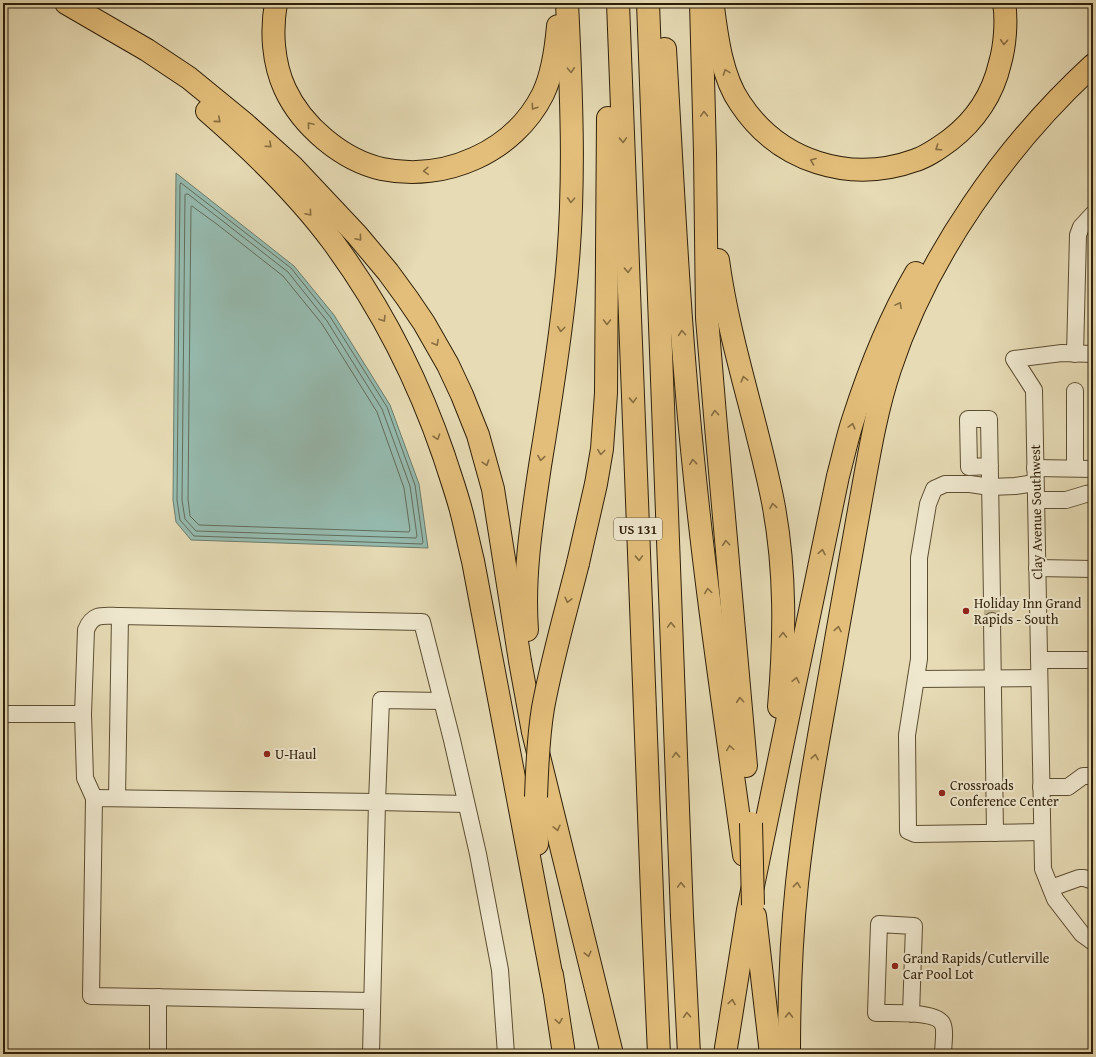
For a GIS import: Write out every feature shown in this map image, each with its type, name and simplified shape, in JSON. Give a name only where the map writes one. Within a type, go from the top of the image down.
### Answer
[{"type":"highway","points":[[66,3],[113,32],[147,50],[189,78],[244,123],[293,167],[352,229],[388,272],[407,298],[435,342],[448,365],[470,414],[478,435],[493,488],[522,674],[533,732],[541,793]]},
{"type":"highway","points":[[276,3],[273,16],[273,33],[275,53],[280,72],[285,89],[313,129],[327,142],[354,158],[382,169],[415,172],[452,168],[470,161],[487,152],[507,138],[522,124],[543,94],[549,79],[557,40],[559,3]]},
{"type":"highway","points":[[564,1054],[539,878],[541,793],[527,624],[527,592],[531,528],[565,299],[573,156],[568,3]]},
{"type":"highway","points":[[611,3],[606,244],[606,393],[602,449],[596,484],[578,563],[548,683],[543,710],[537,764],[541,793],[612,1054]]},
{"type":"highway","name":"US 131","points":[[618,3],[659,1054]]},
{"type":"highway","name":"US 131","points":[[648,3],[677,792],[689,1054]]},
{"type":"highway","points":[[662,3],[680,304],[702,548],[772,1054]]},
{"type":"highway","points":[[701,3],[707,318],[751,822],[751,907]]},
{"type":"highway","points":[[713,3],[722,60],[739,102],[753,121],[770,138],[816,163],[841,169],[869,170],[894,167],[917,160],[936,150],[959,133],[976,115],[988,97],[1000,66],[1003,51],[1005,24],[1004,3]]},
{"type":"highway","points":[[113,32],[234,134],[274,173],[309,212],[333,243],[358,280],[387,326],[412,375],[432,422],[462,513],[554,989]]},
{"type":"highway","points":[[725,1054],[751,907],[838,476],[853,420],[871,369],[894,315],[914,277],[934,242],[959,204],[1003,149],[1019,132],[1093,65]]},
{"type":"highway","points":[[789,1054],[792,946],[797,885],[805,821],[814,762],[871,443],[890,370],[905,330],[929,276],[957,229],[987,184],[1035,125],[1071,86]]},
{"type":"highway","points":[[705,153],[722,289],[759,436],[773,503],[780,549],[784,605],[779,708],[767,775],[751,907]]},
{"type":"street","points":[[1093,214],[1080,227],[1078,235],[1075,354],[1093,354]]},
{"type":"street","name":"Clay Avenue Southwest","points":[[1075,354],[1062,353],[1014,359],[1034,390],[1041,787],[1044,869],[1056,899],[1082,934],[1093,942]]},
{"type":"street","points":[[1075,391],[1075,468]]},
{"type":"street","points":[[990,466],[992,599]]},
{"type":"street","points":[[1042,832],[915,834],[908,831],[907,735],[919,659],[919,558],[928,504],[934,489],[945,484],[970,484],[990,487],[1015,486],[1035,475],[1075,468],[1093,469]]},
{"type":"street","points":[[1036,500],[1066,500],[1093,493]]},
{"type":"street","points":[[1037,568],[1093,569]]},
{"type":"street","points":[[372,1001],[91,996],[94,798],[85,778],[83,714],[86,630],[89,622],[98,616],[422,622],[478,854],[500,970],[506,1054]]},
{"type":"street","points":[[117,798],[120,616]]},
{"type":"street","points":[[992,622],[995,833]]},
{"type":"street","points":[[1039,660],[1093,660]]},
{"type":"street","points":[[916,679],[1039,678]]},
{"type":"street","points":[[371,1054],[381,700],[442,701]]},
{"type":"street","points":[[3,714],[83,714]]},
{"type":"street","points":[[1041,787],[1068,787],[1083,776],[1093,776]]},
{"type":"street","points":[[94,798],[466,804]]},
{"type":"street","points":[[1051,888],[1079,878],[1093,881]]},
{"type":"street","points":[[910,1014],[914,926],[879,924],[876,1013],[910,1014],[936,1018],[942,1022],[944,1029],[943,1054]]},
{"type":"street","points":[[158,997],[158,1054]]},
{"type":"water","points":[[176,173],[294,266],[334,315],[390,405],[419,484],[428,548],[191,540],[176,522],[173,500]]},
{"type":"tunnel","points":[[992,599],[992,621]]},
{"type":"place","name":"Holiday Inn Grand Rapids - South","points":[[966,611]]},
{"type":"place","name":"U-Haul","points":[[267,754]]},
{"type":"place","name":"Crossroads Conference Center","points":[[942,793]]},
{"type":"place","name":"Grand Rapids/Cutlerville Car Pool Lot","points":[[895,966]]}]
